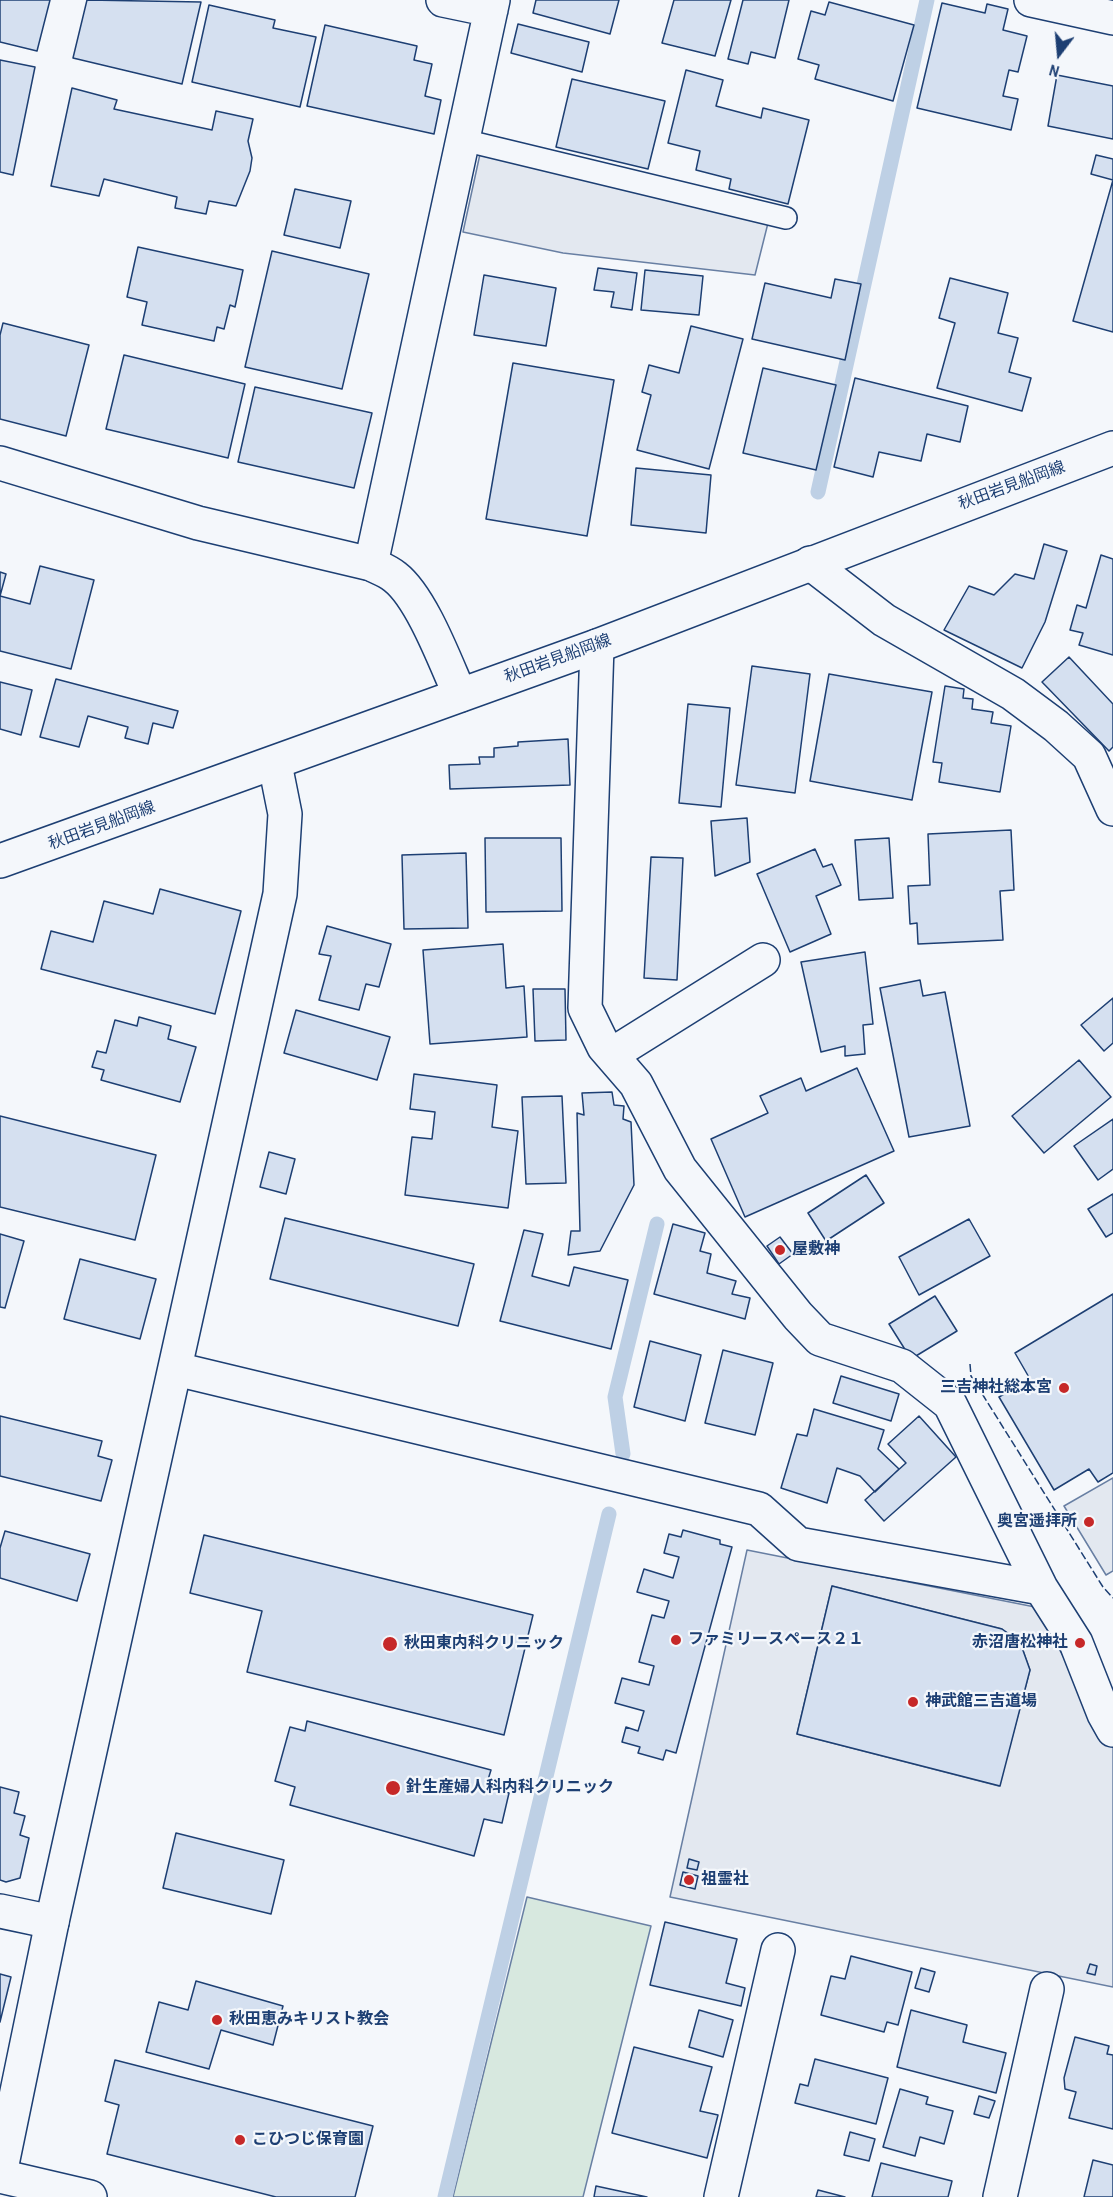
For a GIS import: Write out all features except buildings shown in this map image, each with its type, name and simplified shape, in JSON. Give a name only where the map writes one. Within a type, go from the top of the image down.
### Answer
[{"type":"street","points":[[370,564],[492,5],[443,0]]},
{"type":"street","points":[[1031,0],[1113,18]]},
{"type":"street","name":"秋田岩見船岡線","points":[[0,861],[275,764],[597,646],[1113,448]]},
{"type":"street","points":[[0,463],[198,523],[370,564],[396,578],[405,589],[428,625],[460,695]]},
{"type":"street","points":[[810,563],[884,620],[1013,694],[1056,726],[1089,756],[1113,809]]},
{"type":"street","points":[[597,646],[585,1008],[611,1055],[636,1084],[680,1169],[798,1317],[820,1339],[902,1366],[950,1404],[1041,1588],[1076,1643],[1104,1714],[1113,1730]]},
{"type":"street","points":[[90,2197],[0,2175],[52,1922],[280,894],[285,814],[275,764]]},
{"type":"street","points":[[611,1055],[763,960]]},
{"type":"street","points":[[176,1369],[759,1509],[798,1544],[1041,1588]]},
{"type":"street","points":[[0,1911],[52,1922]]},
{"type":"street","points":[[721,2197],[778,1950]]},
{"type":"street","points":[[1000,2197],[1047,1989]]},
{"type":"lane","points":[[464,140],[786,218]]},
{"type":"shaded area","points":[[480,154],[768,223],[755,275],[563,253],[463,232]]},
{"type":"shaded area","points":[[1113,1478],[1113,1571],[1106,1575],[1064,1506]]},
{"type":"shaded area","points":[[747,1550],[1035,1607],[1113,1743],[1113,1987],[670,1897]],"holes":[[[832,1586],[1002,1629],[1020,1642],[1030,1670],[999,1786],[797,1734]]]},
{"type":"shaded area","points":[[527,1897],[651,1926],[583,2197],[453,2197]]},
{"type":"waterway","points":[[818,492],[927,0]]},
{"type":"waterway","points":[[623,1454],[615,1397],[657,1224]]},
{"type":"waterway","points":[[445,2197],[609,1514]]},
{"type":"fence","points":[[970,1364],[971,1376],[1103,1587],[1113,1598]]},
{"type":"place","name":"屋敷神","points":[[780,1250]]},
{"type":"place","name":"三吉神社総本宮","points":[[1064,1388]]},
{"type":"place","name":"奥宮遥拝所","points":[[1089,1522]]},
{"type":"place","name":"ファミリースペース２１","points":[[676,1640]]},
{"type":"place","name":"赤沼唐松神社","points":[[1080,1643]]},
{"type":"place","name":"秋田東内科クリニック","points":[[390,1644]]},
{"type":"place","name":"神武館三吉道場","points":[[913,1702]]},
{"type":"place","name":"針生産婦人科内科クリニック","points":[[393,1788]]},
{"type":"place","name":"祖霊社","points":[[689,1880]]},
{"type":"place","name":"秋田恵みキリスト教会","points":[[217,2020]]},
{"type":"place","name":"こひつじ保育園","points":[[240,2140]]}]
